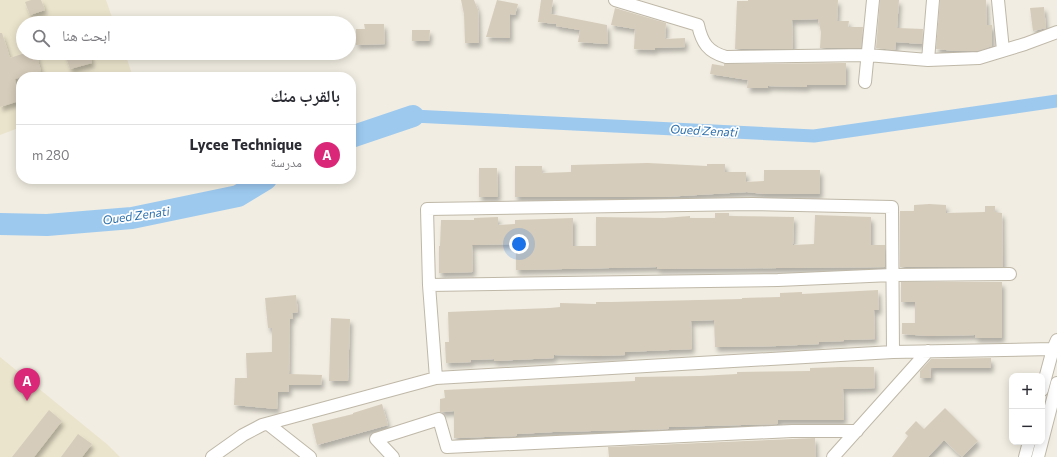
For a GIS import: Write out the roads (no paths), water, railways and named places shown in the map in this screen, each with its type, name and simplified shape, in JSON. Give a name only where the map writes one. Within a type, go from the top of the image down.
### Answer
[{"type":"street","points":[[615,0],[698,25],[706,48],[715,54],[726,57],[867,55],[928,60],[979,58],[1057,32]]},
{"type":"street","points":[[865,82],[873,0]]},
{"type":"street","points":[[928,60],[933,0]]},
{"type":"street","points":[[998,0],[1003,50]]},
{"type":"street","points":[[436,378],[429,285],[427,209],[752,204],[892,207],[894,352]]},
{"type":"street","points":[[429,285],[778,280],[892,275],[1010,274]]},
{"type":"street","points":[[212,457],[243,435],[268,424],[436,378],[894,352],[1056,346],[1045,381]]},
{"type":"street","points":[[833,457],[928,351]]},
{"type":"street","points":[[1038,457],[1057,383]]},
{"type":"street","points":[[393,457],[376,439],[439,419],[447,447],[784,431],[857,431]]},
{"type":"street","points":[[268,424],[310,457]]},
{"type":"street","points":[[1025,457],[1028,445]]},
{"type":"waterway","name":"Oued Zenati","points":[[413,116],[814,136],[1057,101]]},
{"type":"waterway","name":"Oued Zenati","points":[[356,135],[413,116]]},
{"type":"waterway","name":"Oued Zenati","points":[[0,224],[47,225],[132,218],[238,196],[258,184]]},
{"type":"place","name":"Lycee Technique","points":[[27,401]]}]
